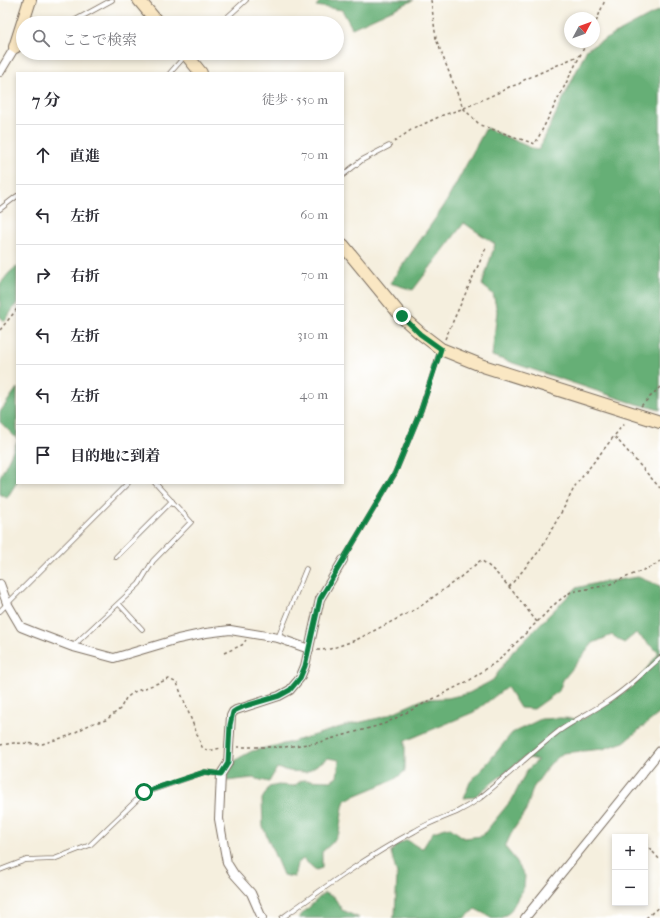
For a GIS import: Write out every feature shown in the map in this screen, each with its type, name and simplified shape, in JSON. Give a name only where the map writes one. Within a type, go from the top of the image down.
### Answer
[{"type":"street","points":[[25,16],[30,0]]},
{"type":"street","points":[[139,0],[152,16]]},
{"type":"street","points":[[0,72],[16,48]]},
{"type":"street","points":[[191,60],[200,72]]},
{"type":"street","points":[[344,246],[402,316],[420,334],[441,349],[483,366],[660,422]]},
{"type":"street","points":[[262,918],[251,893],[234,874],[227,863],[219,819],[221,774],[228,763],[230,725],[233,712],[245,706],[279,696],[290,690],[300,678],[305,666],[320,599],[343,560]]},
{"type":"street","points":[[0,584],[7,603],[21,627],[73,647],[114,658],[206,632],[230,630],[278,638],[309,649]]},
{"type":"street","points":[[525,918],[660,751]]},
{"type":"lane","points":[[83,16],[112,0]]},
{"type":"lane","points":[[229,16],[246,0]]},
{"type":"lane","points":[[171,72],[181,60]]},
{"type":"lane","points":[[344,174],[362,160],[389,146]]},
{"type":"lane","points":[[0,209],[16,197]]},
{"type":"lane","points":[[343,560],[395,473],[421,410],[441,349]]},
{"type":"lane","points":[[0,611],[127,484]]},
{"type":"lane","points":[[73,647],[139,584],[153,561],[191,522],[156,484]]},
{"type":"lane","points":[[116,557],[172,501]]},
{"type":"lane","points":[[278,638],[306,570]]},
{"type":"lane","points":[[118,604],[142,629]]},
{"type":"lane","points":[[282,918],[350,870],[428,824],[457,812],[480,798],[560,731],[576,719],[597,709],[611,700],[660,658]]},
{"type":"lane","points":[[0,870],[26,860],[54,859],[90,845],[144,792],[205,772],[221,774]]},
{"type":"path","points":[[431,0],[436,39],[463,108],[480,125],[535,144],[584,48]]},
{"type":"path","points":[[600,12],[605,0]]},
{"type":"path","points":[[389,146],[411,130],[443,115],[519,84],[524,80],[580,55]]},
{"type":"path","points":[[441,349],[486,248]]},
{"type":"path","points":[[0,330],[16,310]]},
{"type":"path","points":[[509,588],[540,550],[575,486],[632,414],[660,387]]},
{"type":"path","points":[[615,437],[660,488]]},
{"type":"path","points":[[309,649],[330,649],[373,632],[418,608],[481,560],[488,565],[509,588],[537,622]]},
{"type":"path","points":[[0,745],[14,743],[42,744],[68,736],[91,724],[106,720],[120,709],[126,698],[134,692],[169,679],[176,683],[202,747],[208,751],[229,747],[285,747],[316,743],[384,724],[470,680],[499,660],[557,602],[571,592],[608,585],[655,565],[660,561]]},
{"type":"path","points":[[224,653],[242,645],[250,633]]},
{"type":"path","points":[[648,846],[660,860]]},
{"type":"path","points":[[646,918],[660,906]]},
{"type":"green space","points":[[321,0],[414,0],[352,28],[342,10],[316,6]]},
{"type":"green space","points":[[660,10],[660,410],[630,402],[492,356],[497,311],[493,294],[482,285],[495,244],[464,223],[413,290],[390,283],[444,206],[486,128],[536,150],[539,149],[587,49],[600,48],[600,42]]},
{"type":"green space","points":[[16,267],[16,304],[5,321],[0,317],[0,284]]},
{"type":"green space","points":[[16,389],[16,438],[0,422],[0,412]]},
{"type":"green space","points":[[16,444],[16,484],[7,498],[0,494],[0,477]]},
{"type":"green space","points":[[638,577],[660,586],[660,713],[624,742],[603,749],[563,753],[550,764],[533,788],[526,811],[512,832],[505,847],[525,876],[524,887],[510,912],[501,918],[493,918],[475,909],[465,918],[392,918],[395,915],[397,875],[391,852],[397,845],[407,840],[418,847],[423,848],[433,832],[449,827],[464,838],[482,836],[513,798],[527,770],[538,760],[525,757],[474,797],[464,798],[470,782],[512,733],[541,719],[583,719],[632,687],[659,653],[636,633],[624,643],[612,635],[593,643],[563,680],[559,691],[534,709],[520,708],[507,687],[474,712],[405,741],[405,771],[395,779],[345,800],[339,833],[332,843],[322,852],[322,868],[316,870],[303,859],[297,864],[294,877],[283,875],[263,827],[262,799],[269,787],[278,785],[294,786],[302,780],[331,781],[337,777],[339,760],[328,758],[306,772],[289,771],[277,768],[269,782],[253,778],[227,781],[228,767],[239,758],[252,751],[288,743],[344,726],[383,717],[424,699],[448,698],[469,693],[493,680],[513,651],[576,588],[597,583]]},
{"type":"green space","points":[[324,893],[334,897],[342,910],[359,918],[298,918]]},
{"type":"route","points":[[144,792],[205,772],[221,774],[228,763],[230,725],[233,712],[245,706],[279,696],[290,690],[300,678],[305,666],[320,599],[395,473],[421,410],[441,349],[420,334],[402,316]]}]
